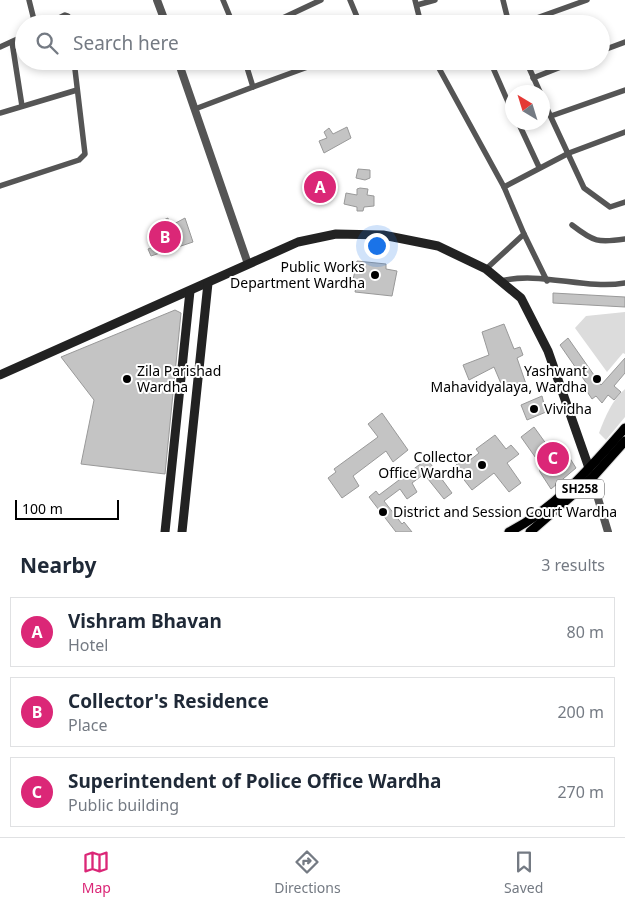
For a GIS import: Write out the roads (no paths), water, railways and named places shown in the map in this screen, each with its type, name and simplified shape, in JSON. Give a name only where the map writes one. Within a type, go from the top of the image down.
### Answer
[{"type":"main road","points":[[0,375],[298,242],[336,234],[383,235],[438,246],[486,269],[522,298],[548,351],[589,468]]},
{"type":"main road","points":[[182,532],[208,283]]},
{"type":"main road","points":[[165,532],[190,291]]},
{"type":"main road","name":"SH258","points":[[530,532],[625,428]]},
{"type":"main road","name":"SH258","points":[[511,532],[550,510],[592,478],[625,441]]},
{"type":"street","points":[[30,0],[33,15]]},
{"type":"street","points":[[157,0],[163,15]]},
{"type":"street","points":[[224,0],[230,15]]},
{"type":"street","points":[[289,15],[321,0]]},
{"type":"street","points":[[350,0],[356,15]]},
{"type":"street","points":[[419,15],[416,2],[435,0]]},
{"type":"street","points":[[503,0],[507,15]]},
{"type":"street","points":[[545,15],[587,0]]},
{"type":"street","points":[[0,47],[15,40]]},
{"type":"street","points":[[12,42],[15,61]]},
{"type":"street","points":[[610,48],[625,42]]},
{"type":"street","points":[[16,70],[22,106]]},
{"type":"street","points":[[0,186],[82,158],[85,150],[75,70]]},
{"type":"street","points":[[181,70],[248,264]]},
{"type":"street","points":[[248,70],[253,87]]},
{"type":"street","points":[[195,109],[299,70]]},
{"type":"street","points":[[440,70],[504,187],[547,281]]},
{"type":"street","points":[[494,70],[505,95]]},
{"type":"street","points":[[530,70],[536,85]]},
{"type":"street","points":[[533,78],[553,70]]},
{"type":"street","points":[[0,113],[78,90]]},
{"type":"street","points":[[625,90],[551,116],[584,188],[610,207],[625,202]]},
{"type":"street","points":[[522,130],[539,167]]},
{"type":"street","points":[[504,187],[568,153],[625,132]]},
{"type":"street","points":[[572,225],[590,239],[598,242],[625,239]]},
{"type":"street","points":[[486,269],[524,234]]},
{"type":"street","points":[[501,281],[516,277],[547,281],[625,283]]},
{"type":"street","points":[[589,468],[608,532]]},
{"type":"place","name":"Vishram Bhavan","points":[[320,187]]},
{"type":"place","name":"Collector's Residence","points":[[165,237]]},
{"type":"place","name":"Public Works Department Wardha","points":[[375,275]]},
{"type":"place","name":"Zila Parishad Wardha","points":[[127,379]]},
{"type":"place","name":"Yashwant Mahavidyalaya, Wardha","points":[[597,379]]},
{"type":"place","name":"Vividha","points":[[534,409]]},
{"type":"place","name":"Superintendent of Police Office Wardha","points":[[553,458]]},
{"type":"place","name":"Collector Office Wardha","points":[[482,465]]},
{"type":"place","name":"District and Session Court Wardha","points":[[383,512]]}]
